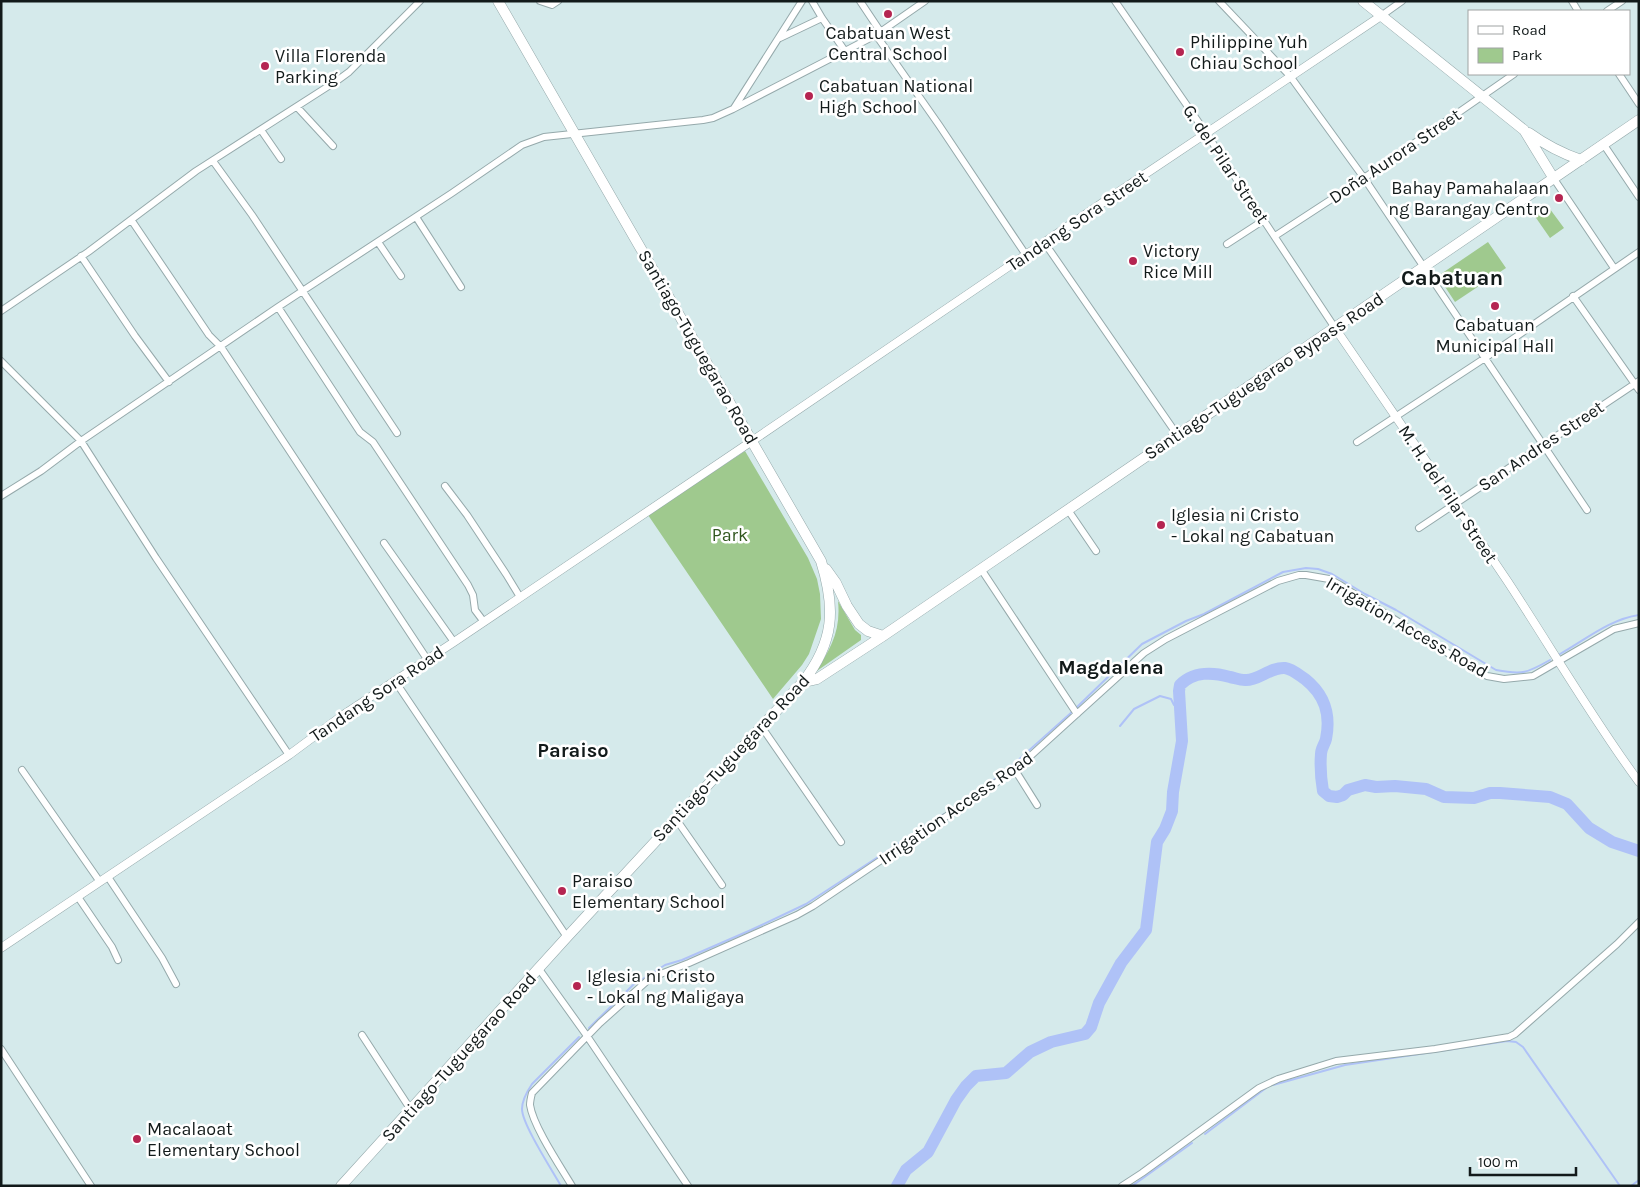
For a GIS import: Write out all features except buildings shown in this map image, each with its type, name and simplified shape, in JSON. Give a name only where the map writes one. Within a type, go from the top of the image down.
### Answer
[{"type":"highway","name":"Santiago-Tuguegarao Road","points":[[341,1186],[567,936],[803,682],[822,652],[830,623],[829,592],[821,561],[498,1]]},
{"type":"highway","points":[[1363,1],[1524,130],[1547,146],[1581,160]]},
{"type":"highway","name":"Santiago-Tuguegarao Bypass Road","points":[[803,682],[817,679],[883,636],[1639,120]]},
{"type":"highway","points":[[1524,130],[1554,179]]},
{"type":"highway","points":[[821,561],[859,624],[868,631],[883,636]]},
{"type":"street","points":[[1,311],[82,256],[213,161],[297,108],[349,72],[420,1]]},
{"type":"street","points":[[540,1],[552,5],[558,1]]},
{"type":"street","points":[[733,109],[802,1]]},
{"type":"street","points":[[812,1],[845,51]]},
{"type":"street","points":[[860,1],[878,33],[1026,255]]},
{"type":"street","points":[[1,496],[41,471],[81,441],[278,307],[522,145],[544,137],[709,119],[733,109],[878,33],[925,1]]},
{"type":"street","name":"G. del Pilar Street","points":[[1116,1],[1335,328]]},
{"type":"street","points":[[1219,1],[1290,76],[1364,178],[1588,510]]},
{"type":"street","name":"Tandang Sora Street","points":[[752,441],[1402,1]]},
{"type":"street","points":[[1608,10],[1622,1]]},
{"type":"street","points":[[779,39],[822,18]]},
{"type":"street","name":"Doña Aurora Street","points":[[1275,236],[1453,118],[1481,95],[1512,75]]},
{"type":"street","points":[[1620,75],[1639,104]]},
{"type":"street","points":[[297,108],[333,146]]},
{"type":"street","points":[[261,130],[281,160]]},
{"type":"street","points":[[1604,145],[1639,197]]},
{"type":"street","points":[[213,161],[252,215],[397,434]]},
{"type":"street","points":[[1554,179],[1614,268]]},
{"type":"street","points":[[416,217],[461,287]]},
{"type":"street","points":[[132,220],[209,335],[221,347],[427,659]]},
{"type":"street","points":[[1228,244],[1264,220]]},
{"type":"street","points":[[378,242],[401,276]]},
{"type":"street","points":[[1044,242],[1178,436]]},
{"type":"street","points":[[1357,442],[1485,358],[1639,252]]},
{"type":"street","points":[[82,256],[135,336],[169,382]]},
{"type":"street","points":[[1573,296],[1637,385]]},
{"type":"street","points":[[278,307],[360,432],[373,442],[458,570],[473,595],[474,606],[484,622]]},
{"type":"street","name":"M. H. del Pilar Street","points":[[1335,328],[1560,662],[1583,702],[1639,782]]},
{"type":"street","points":[[1,361],[81,441],[156,558],[289,755]]},
{"type":"street","name":"San Andres Street","points":[[1420,528],[1543,445],[1637,385]]},
{"type":"street","name":"Tandang Sora Road","points":[[1,948],[289,755],[343,715],[752,441]]},
{"type":"street","points":[[445,486],[467,515],[520,597]]},
{"type":"street","points":[[1068,510],[1096,551]]},
{"type":"street","points":[[384,543],[454,642]]},
{"type":"street","points":[[981,569],[1077,714]]},
{"type":"street","name":"Irrigation Access Road","points":[[572,1186],[542,1134],[532,1112],[530,1102],[532,1093],[618,1005],[647,981],[797,915],[972,801],[1015,770],[1144,654],[1158,644],[1278,581],[1299,575],[1314,575],[1329,579],[1462,662],[1487,676],[1504,680],[1532,676],[1560,662],[1614,629],[1639,623]]},
{"type":"street","points":[[395,681],[567,936]]},
{"type":"street","points":[[762,726],[841,842]]},
{"type":"street","points":[[22,770],[100,882]]},
{"type":"street","points":[[1015,770],[1037,805]]},
{"type":"street","points":[[676,819],[722,884]]},
{"type":"street","points":[[108,877],[162,958],[176,984]]},
{"type":"street","points":[[78,897],[118,960]]},
{"type":"street","points":[[1122,1186],[1150,1168],[1259,1088],[1278,1079],[1336,1061],[1436,1049],[1510,1037],[1617,944],[1639,922]]},
{"type":"street","points":[[539,969],[587,1036],[688,1186]]},
{"type":"street","points":[[362,1035],[410,1110]]},
{"type":"street","points":[[1,1049],[91,1186]]},
{"type":"green space","points":[[1547,205],[1564,228],[1550,238],[1534,215]]},
{"type":"green space","points":[[1488,242],[1506,268],[1455,302],[1438,276]]},
{"type":"green space","name":"Park","points":[[745,451],[808,558],[817,579],[820,594],[821,619],[809,654],[773,699],[648,515]]},
{"type":"green space","points":[[838,601],[855,630],[861,635],[861,640],[814,673],[834,639],[838,621]]},
{"type":"waterway","points":[[1076,708],[1142,644],[1283,572],[1306,568],[1318,569],[1332,574],[1496,670],[1524,672],[1550,660]]},
{"type":"waterway","points":[[1560,654],[1608,625],[1639,615]]},
{"type":"waterway","points":[[897,1186],[906,1170],[928,1152],[956,1100],[976,1076],[1006,1073],[1030,1052],[1051,1042],[1085,1034],[1091,1027],[1099,1003],[1121,963],[1146,930],[1157,842],[1165,829],[1172,811],[1173,792],[1182,741],[1180,685],[1191,677],[1210,674],[1250,680],[1274,670],[1285,668],[1293,671],[1312,685],[1322,698],[1327,713],[1327,730],[1321,752],[1321,777],[1323,791],[1329,796],[1337,797],[1343,795],[1348,790],[1365,785],[1426,789],[1444,797],[1474,798],[1490,793],[1550,797],[1567,804],[1589,828],[1612,842],[1639,851]]},
{"type":"waterway","points":[[1120,726],[1134,709],[1160,696],[1171,699],[1174,705],[1180,709]]},
{"type":"waterway","points":[[983,788],[1007,770],[1072,712]]},
{"type":"waterway","points":[[589,1028],[633,985],[665,965],[682,960],[806,904],[944,814]]},
{"type":"waterway","points":[[561,1186],[527,1125],[523,1116],[522,1106],[532,1084],[579,1037]]},
{"type":"waterway","points":[[1273,1085],[1345,1065],[1507,1041],[1516,1042],[1523,1047],[1620,1186]]},
{"type":"waterway","points":[[1205,1134],[1266,1088]]},
{"type":"waterway","points":[[1132,1186],[1192,1143]]},
{"type":"waterway","points":[[1631,1186],[1639,1180]]},
{"type":"place","name":"Cabatuan West Central School","points":[[888,14]]},
{"type":"place","name":"Philippine Yuh Chiau School","points":[[1180,52]]},
{"type":"place","name":"Villa Florenda Parking","points":[[265,66]]},
{"type":"place","name":"Cabatuan National High School","points":[[809,96]]},
{"type":"place","name":"Bahay Pamahalaan ng Barangay Centro","points":[[1559,198]]},
{"type":"place","name":"Victory Rice Mill","points":[[1133,261]]},
{"type":"place","name":"Cabatuan Municipal Hall","points":[[1495,306]]},
{"type":"place","name":"Iglesia ni Cristo - Lokal ng Cabatuan","points":[[1161,525]]},
{"type":"place","name":"Paraiso Elementary School","points":[[562,891]]},
{"type":"place","name":"Iglesia ni Cristo - Lokal ng Maligaya","points":[[577,986]]},
{"type":"place","name":"Macalaoat Elementary School","points":[[137,1139]]},
{"type":"district","name":"Cabatuan","points":[[1452,277]]},
{"type":"district","name":"Magdalena","points":[[1111,667]]},
{"type":"district","name":"Paraiso","points":[[573,750]]}]
